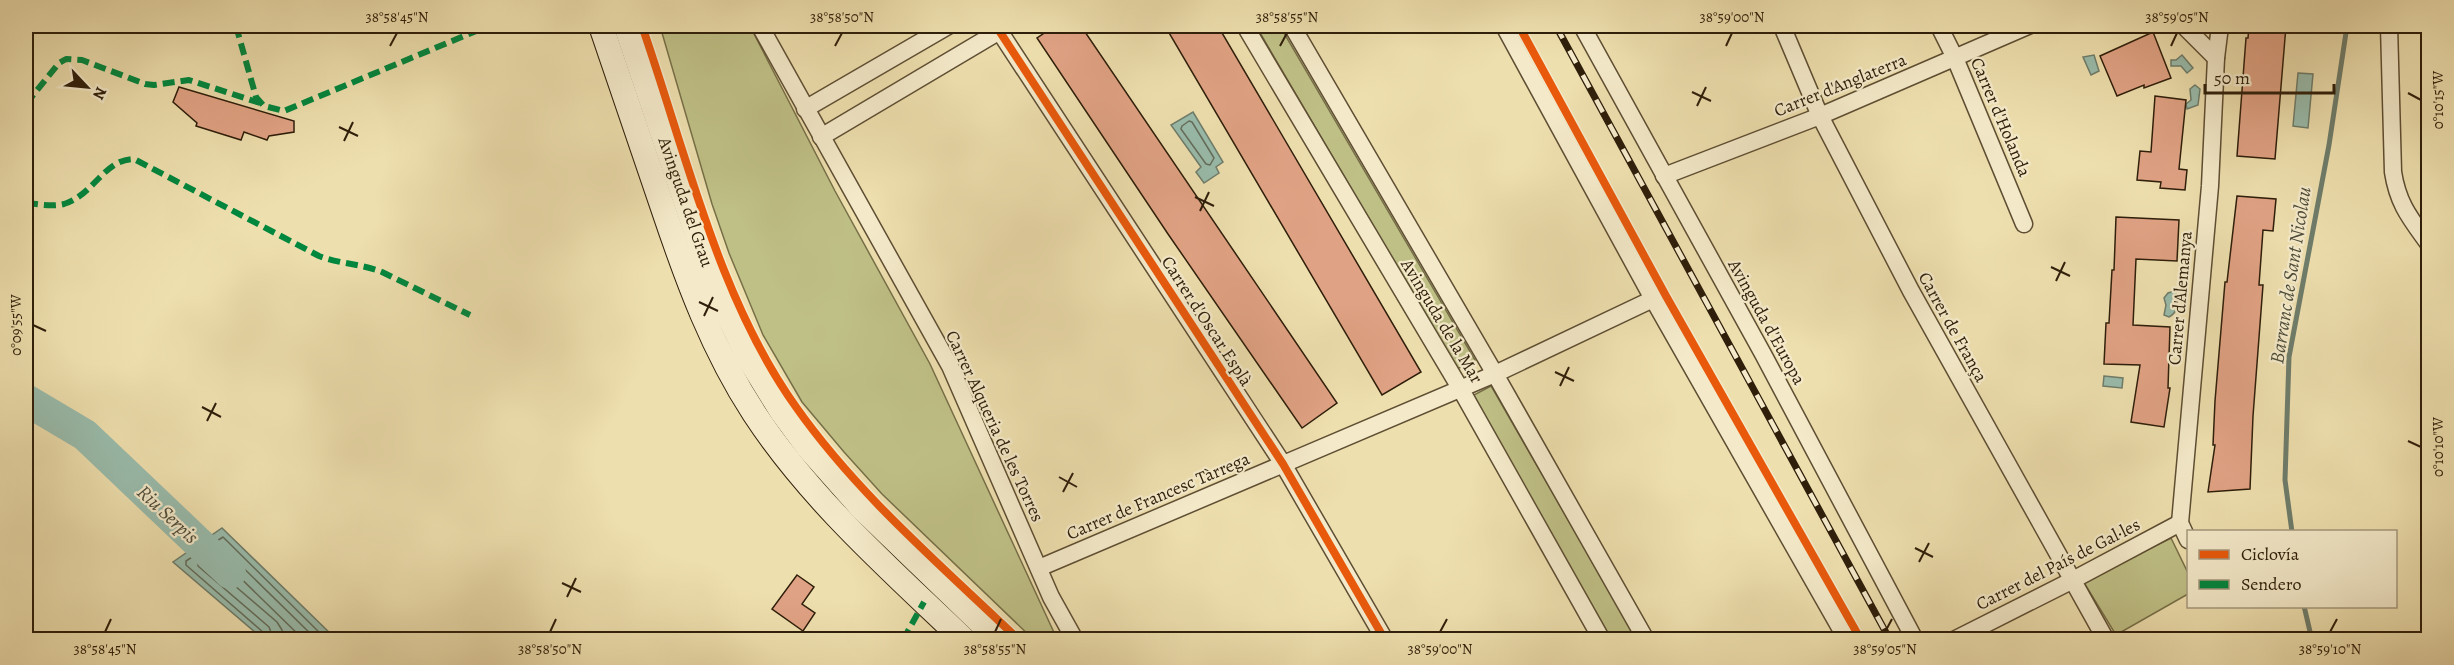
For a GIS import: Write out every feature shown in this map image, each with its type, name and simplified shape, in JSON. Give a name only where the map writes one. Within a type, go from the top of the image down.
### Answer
[{"type":"main road","name":"Avinguda del Grau","points":[[601,26],[686,278],[708,330],[739,388],[778,448],[822,501],[964,639]]},
{"type":"main road","name":"Avinguda del Grau","points":[[626,26],[714,285],[731,325],[759,376],[782,412],[834,479],[999,639]]},
{"type":"street","points":[[760,26],[805,109],[948,26]]},
{"type":"street","name":"Avinguda de la Mar","points":[[1245,26],[1460,388],[1602,639]]},
{"type":"street","name":"Avinguda de la Mar","points":[[1292,26],[1646,639]]},
{"type":"street","points":[[1504,26],[1653,299],[1847,639]]},
{"type":"street","name":"Avinguda d'Europa","points":[[1582,26],[1763,354],[1915,639]]},
{"type":"street","name":"Carrer de França","points":[[1782,26],[1820,116],[1911,291],[2071,581],[2106,639]]},
{"type":"street","name":"Carrer d'Holanda","points":[[1939,26],[1955,58],[2024,224]]},
{"type":"street","name":"Carrer d'Anglaterra","points":[[1664,176],[1820,116],[2028,26]]},
{"type":"street","points":[[2184,26],[2216,58]]},
{"type":"street","name":"Carrer d'Alemanya","points":[[2180,523],[2210,186],[2216,58],[2220,26]]},
{"type":"street","points":[[2390,26],[2396,192],[2402,207],[2428,243]]},
{"type":"street","points":[[821,138],[1001,28]]},
{"type":"street","name":"Carrer d'Oscar Esplà","points":[[1001,28],[1283,464],[1385,639]]},
{"type":"street","name":"Carrer Alqueria de les Torres","points":[[805,109],[950,366],[1051,597],[1075,639]]},
{"type":"street","name":"Carrer de Francesc Tàrrega","points":[[1039,568],[1495,374],[1653,299]]},
{"type":"street","points":[[2180,523],[2187,538]]},
{"type":"street","name":"Carrer del País de Gal·les","points":[[1954,639],[2071,581],[2180,523]]},
{"type":"green space","points":[[660,26],[750,26],[835,191],[930,364],[1057,639],[1033,639],[882,494],[802,402],[763,335],[729,253],[712,204]]},
{"type":"green space","points":[[1256,26],[1280,26],[1475,360],[1457,369]]},
{"type":"green space","points":[[1491,386],[1637,639],[1611,639],[1472,396]]},
{"type":"green space","points":[[2171,538],[2187,571],[2187,595],[2116,635],[2083,581]]},
{"type":"water","points":[[2094,55],[2099,71],[2091,75],[2083,57]]},
{"type":"water","points":[[2182,55],[2193,68],[2187,73],[2181,66],[2171,66],[2171,60],[2176,60]]},
{"type":"water","points":[[2298,73],[2313,74],[2308,128],[2293,126]]},
{"type":"water","points":[[2195,85],[2200,89],[2198,105],[2187,109],[2186,104],[2191,100],[2190,89]]},
{"type":"water","points":[[1193,112],[1223,162],[1216,167],[1219,173],[1204,183],[1196,172],[1201,167],[1171,125]]},
{"type":"water","points":[[2174,291],[2179,296],[2178,303],[2175,311],[2169,317],[2164,315],[2166,305],[2164,298],[2168,293]]},
{"type":"water","points":[[2104,376],[2123,378],[2122,388],[2103,386]]},
{"type":"water","points":[[222,528],[336,639],[263,639],[173,562]]},
{"type":"building","points":[[1055,26],[1081,26],[1337,403],[1302,428],[1168,234],[1037,38]]},
{"type":"building","points":[[1165,26],[1218,26],[1421,372],[1382,395]]},
{"type":"building","points":[[2249,26],[2286,26],[2275,159],[2237,156],[2246,38],[2248,38]]},
{"type":"building","points":[[2153,32],[2171,78],[2144,88],[2144,85],[2117,96],[2100,56]]},
{"type":"building","points":[[179,87],[294,121],[294,132],[269,136],[267,140],[244,132],[241,140],[196,126],[197,123],[173,102]]},
{"type":"building","points":[[2155,96],[2186,100],[2179,169],[2187,170],[2185,190],[2160,188],[2161,182],[2137,180],[2140,151],[2151,152]]},
{"type":"building","points":[[2237,196],[2276,199],[2273,231],[2263,230],[2259,285],[2263,285],[2250,489],[2208,492],[2215,445],[2213,445],[2215,401],[2225,282],[2227,282]]},
{"type":"building","points":[[2116,217],[2179,220],[2177,261],[2136,259],[2133,325],[2170,327],[2168,388],[2170,388],[2164,427],[2131,422],[2140,365],[2104,364],[2106,323],[2109,323],[2112,270],[2114,270]]},
{"type":"building","points":[[797,575],[814,587],[802,604],[815,613],[803,631],[772,609]]},
{"type":"waterway","name":"Barranc de Sant Nicolau","points":[[2292,530],[2285,480],[2289,357],[2329,145],[2347,26]]},
{"type":"waterway","name":"Riu Serpis","points":[[26,400],[85,435],[230,573]]},
{"type":"waterway","name":"Barranc de Sant Nicolau","points":[[2304,608],[2312,640]]},
{"type":"railway","points":[[1556,26],[1890,640]]},
{"type":"marked path","points":[[236,26],[256,97],[264,106],[284,111],[488,26]]},
{"type":"marked path","points":[[26,104],[59,63],[66,59],[82,60],[145,84],[154,85],[189,80],[260,103]]},
{"type":"marked path","points":[[26,203],[64,204],[83,193],[115,165],[134,159],[319,256],[382,272],[470,315]]},
{"type":"marked path","points":[[2423,235],[2428,236]]},
{"type":"marked path","points":[[903,640],[924,602]]},
{"type":"cycle path","points":[[642,26],[706,223],[745,319],[769,365],[796,407],[846,470],[902,529],[1019,640]]},
{"type":"cycle path","points":[[996,26],[1283,464],[1385,640]]},
{"type":"cycle path","points":[[1519,26],[1666,296],[1861,640]]}]
